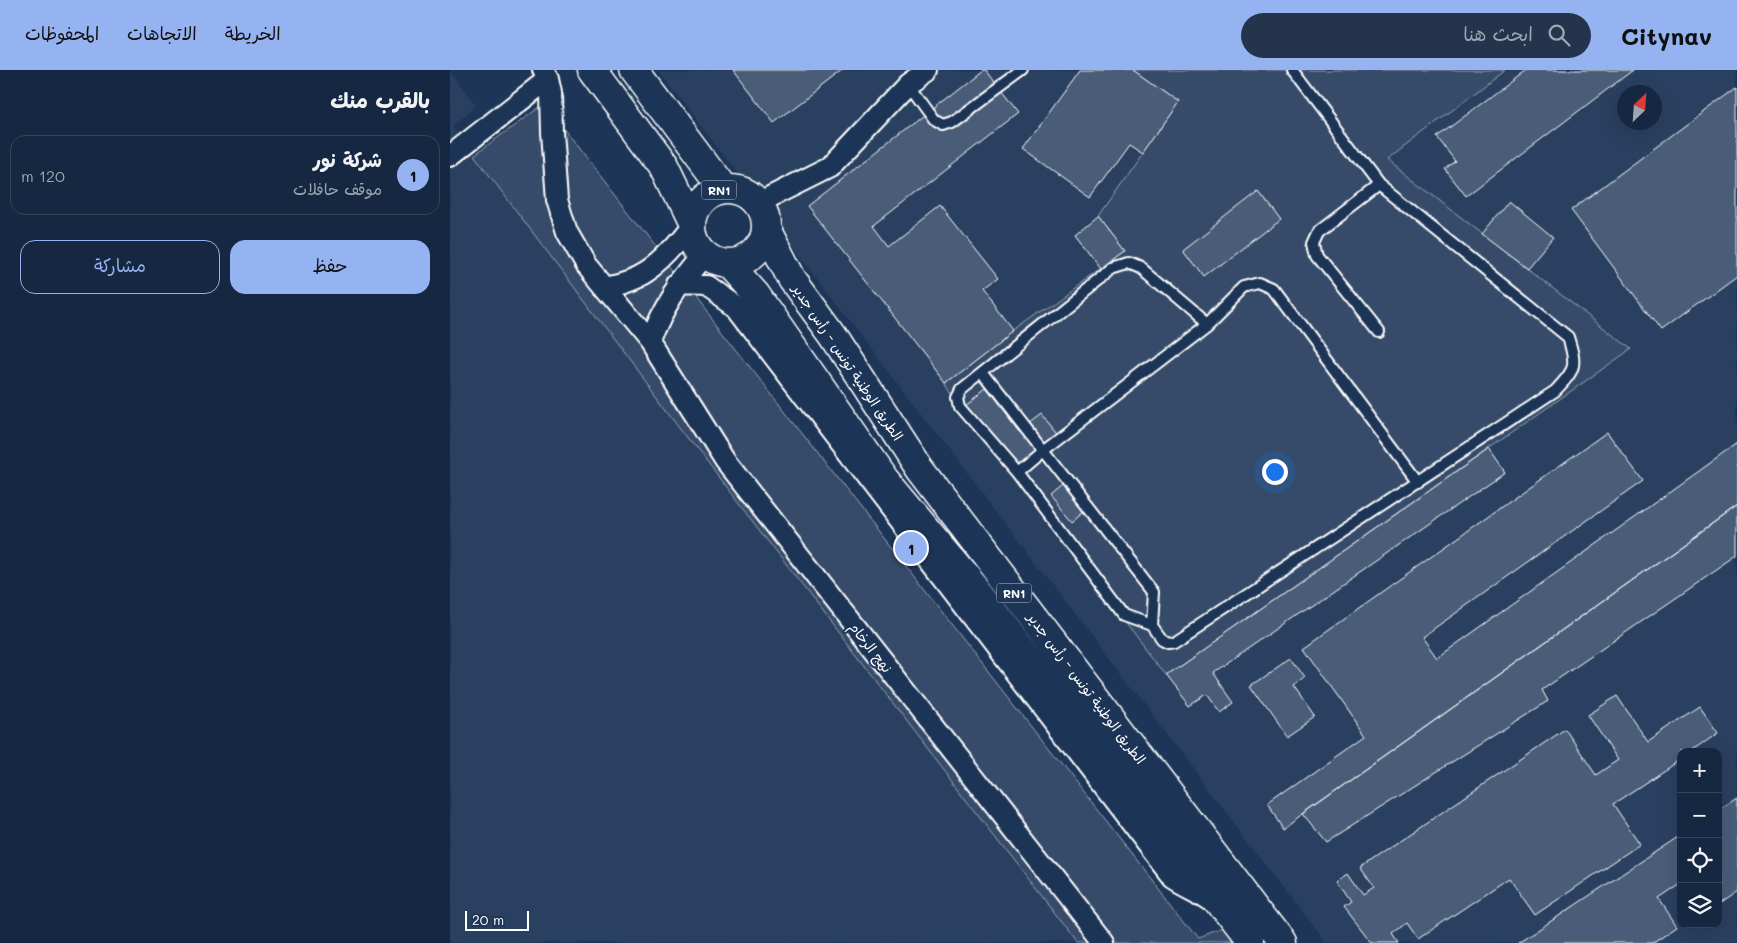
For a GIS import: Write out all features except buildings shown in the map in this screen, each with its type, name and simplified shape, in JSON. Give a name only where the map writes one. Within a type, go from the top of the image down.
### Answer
[{"type":"main road","name":"RN1","points":[[592,70],[664,167],[691,225],[695,241],[716,258]]},
{"type":"main road","name":"RN1","points":[[634,70],[723,189]]},
{"type":"main road","name":"RN1","points":[[691,225],[694,211],[701,200],[711,193],[723,189],[736,189],[748,194],[758,203],[765,220],[766,229]]},
{"type":"main road","points":[[716,258],[738,262],[753,253],[763,240],[766,229]]},
{"type":"main road","name":"الطريق الوطنية تونس - رأس جدير","points":[[766,229],[792,279],[833,335],[920,469],[1283,943]]},
{"type":"main road","name":"الطريق الوطنية تونس - رأس جدير","points":[[716,258],[756,295],[885,480],[980,594],[1250,943]]},
{"type":"street","points":[[758,203],[830,167],[908,84],[928,70]]},
{"type":"street","points":[[450,156],[545,74]]},
{"type":"street","name":"نهج الرخام","points":[[545,74],[551,93],[557,200],[567,232],[586,265],[650,342],[725,461],[1104,943]]},
{"type":"street","points":[[605,287],[627,282],[646,272],[681,239],[691,225]]},
{"type":"street","points":[[650,342],[659,319],[679,284],[716,258]]},
{"type":"street","points":[[679,284],[706,286],[736,307],[1172,876],[1221,905]]},
{"type":"lane","points":[[908,84],[934,120],[942,125],[952,122],[1023,70]]},
{"type":"lane","points":[[1207,324],[1141,268],[1129,263],[1113,268],[962,389],[958,397],[960,406],[1017,472],[1124,615],[1152,625],[1162,639],[1168,642],[1174,641],[1418,482],[1555,391],[1570,375],[1575,358],[1568,337],[1379,185],[1292,70]]},
{"type":"lane","points":[[1379,185],[1319,231],[1314,242],[1318,255],[1379,332]]},
{"type":"lane","points":[[1017,472],[1044,449],[1207,324],[1244,287],[1260,283],[1274,289],[1418,482]]},
{"type":"lane","points":[[983,373],[1154,592],[1152,625]]},
{"type":"shaded area","points":[[450,70],[476,105],[453,127],[689,439],[1078,943],[450,943]]},
{"type":"shaded area","points":[[658,70],[1737,70],[1737,943],[1327,943]]},
{"type":"shaded area","points":[[1133,70],[1505,70],[1387,160],[1631,349],[1166,675],[962,408],[946,383],[1013,331],[1125,251],[1098,216],[1178,102]]},
{"type":"shaded area","points":[[544,104],[1198,939],[1227,928],[1238,943],[1078,943],[689,439],[474,155]]},
{"type":"place","name":"شركة نور","points":[[911,548]]}]
